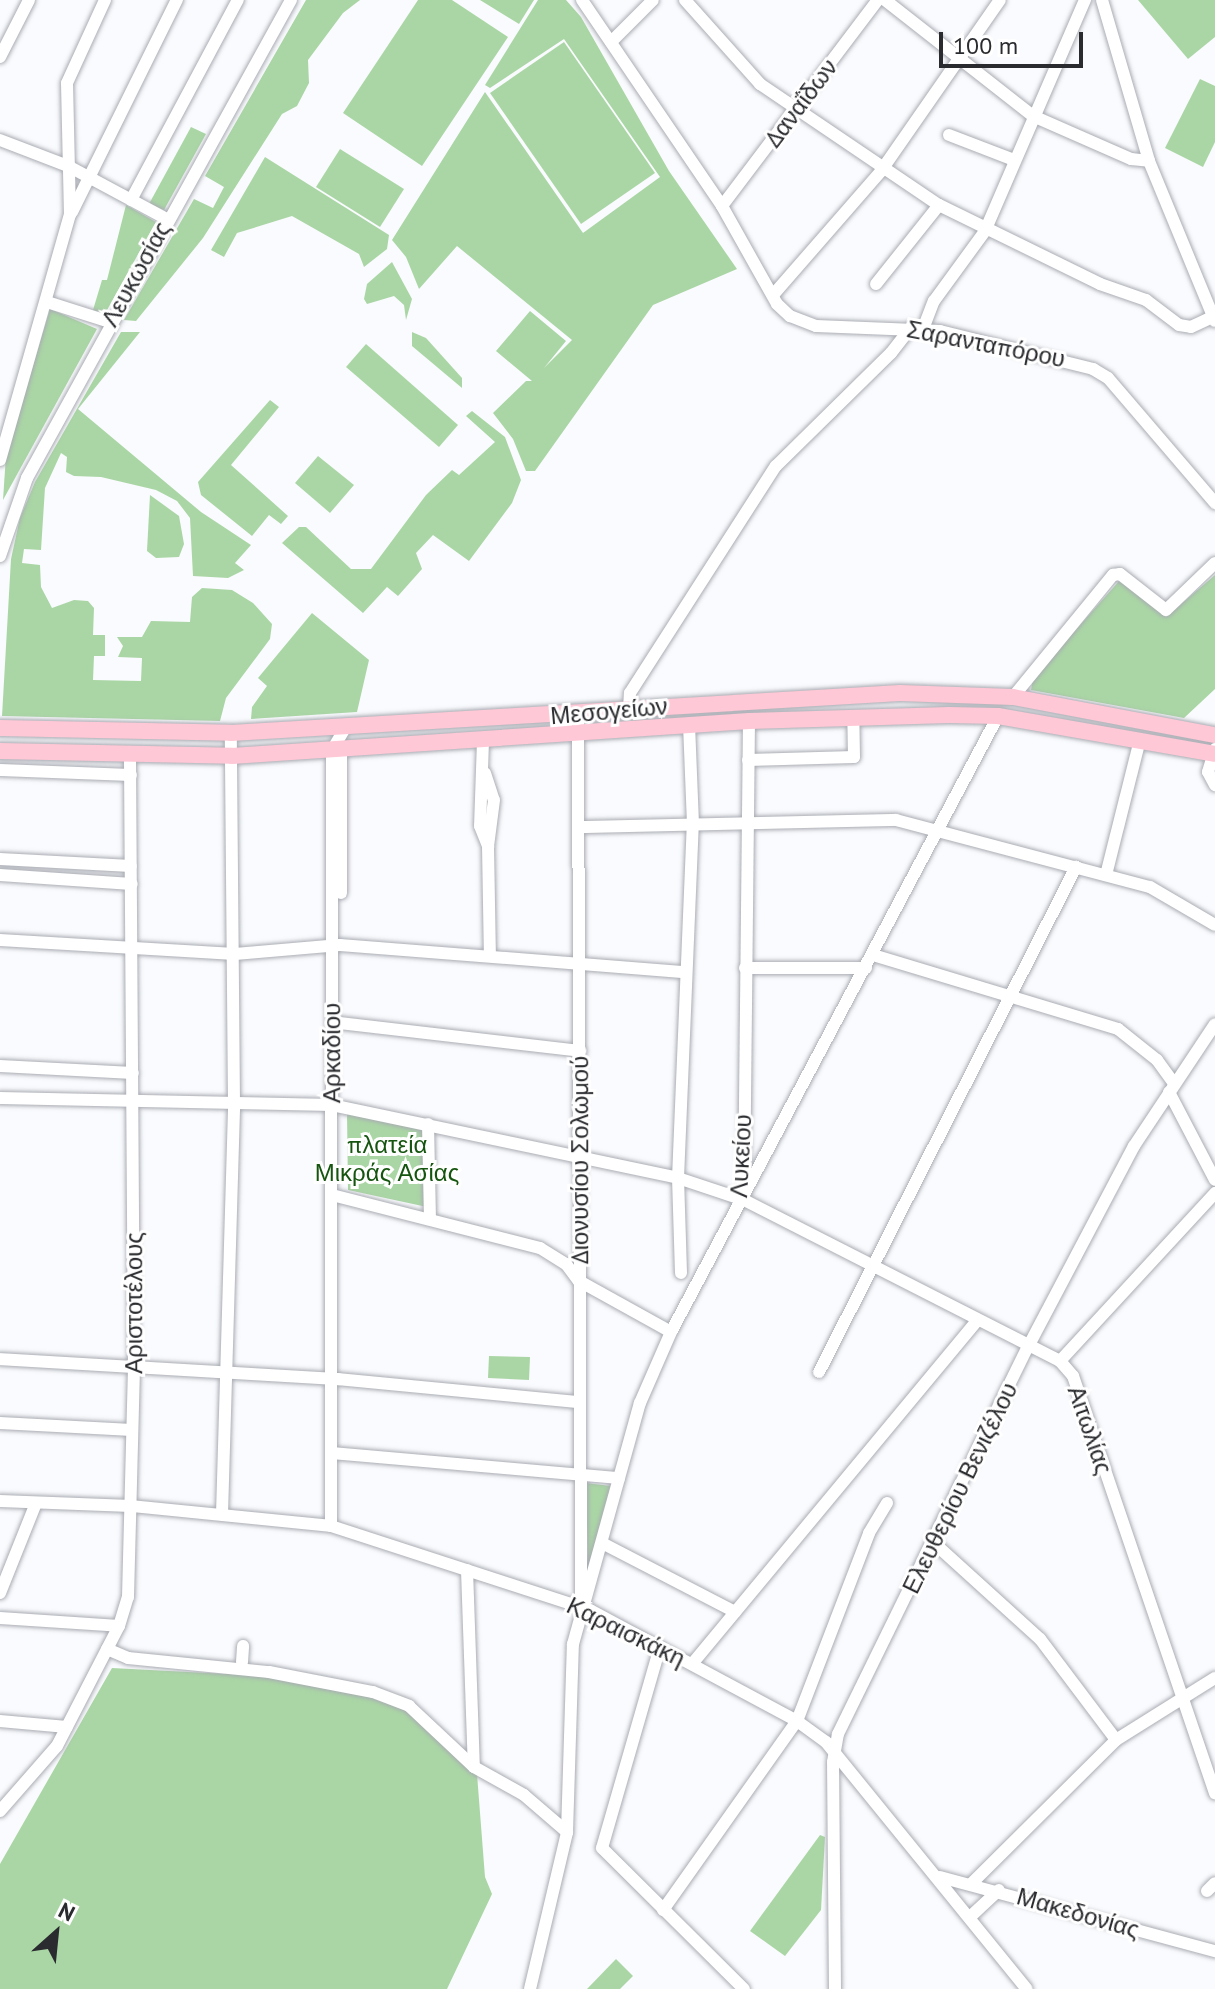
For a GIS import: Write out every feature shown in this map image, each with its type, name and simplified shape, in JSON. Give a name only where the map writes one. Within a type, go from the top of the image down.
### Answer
[{"type":"main road","name":"Μεσογείων","points":[[0,728],[231,733],[900,693],[1013,697],[1215,735]]},
{"type":"main road","name":"Μεσογείων","points":[[0,751],[232,756],[749,721],[998,716],[1214,752]]},
{"type":"street","points":[[0,57],[29,0]]},
{"type":"street","points":[[70,215],[67,83],[105,0]]},
{"type":"street","points":[[0,460],[4,425],[47,302],[70,215],[177,0]]},
{"type":"street","points":[[131,200],[238,0]]},
{"type":"street","name":"Λευκωσίας","points":[[0,556],[16,500],[110,322],[291,0]]},
{"type":"street","name":"Σαρανταπόρου","points":[[582,0],[722,206],[773,295],[790,316],[816,326],[917,328],[1078,363],[1101,373],[1215,503]]},
{"type":"street","points":[[611,42],[653,0]]},
{"type":"street","points":[[685,0],[725,51],[795,111],[881,171],[985,231],[1146,300],[1179,325],[1191,327],[1215,318],[1149,161],[1102,0]]},
{"type":"street","name":"Δαναΐδων","points":[[722,206],[878,0]]},
{"type":"street","points":[[885,0],[1033,116],[1131,159],[1149,161]]},
{"type":"street","points":[[773,295],[881,171],[1000,0]]},
{"type":"street","points":[[629,710],[630,693],[776,466],[917,328],[985,231],[1085,0]]},
{"type":"street","points":[[949,135],[1014,160]]},
{"type":"street","points":[[0,140],[68,166],[167,219]]},
{"type":"street","points":[[876,284],[939,205]]},
{"type":"street","points":[[47,302],[110,322]]},
{"type":"street","points":[[1013,697],[1113,575],[1120,574],[1166,610],[1215,563]]},
{"type":"street","name":"Διονυσίου Σολωμού","points":[[578,714],[581,827],[578,1474],[581,1606]]},
{"type":"street","points":[[744,1200],[998,716]]},
{"type":"street","points":[[748,760],[854,757],[853,718]]},
{"type":"street","name":"Λυκείου","points":[[581,1606],[602,1543],[640,1403],[671,1332],[744,1200],[749,721]]},
{"type":"street","points":[[681,1273],[678,1178],[693,824],[689,725]]},
{"type":"street","points":[[336,750],[345,728]]},
{"type":"street","points":[[222,1514],[230,1371],[234,1104],[231,733]]},
{"type":"street","points":[[1106,875],[1140,740]]},
{"type":"street","points":[[483,741],[485,773],[480,826],[488,846],[490,956]]},
{"type":"street","name":"Αρκαδίου","points":[[336,750],[336,1527]]},
{"type":"street","points":[[1214,752],[1208,772],[1215,785]]},
{"type":"street","name":"Αριστοτέλους","points":[[0,1811],[57,1746],[119,1626],[128,1597],[134,1364],[130,756]]},
{"type":"street","points":[[0,770],[131,775]]},
{"type":"street","points":[[581,827],[896,820],[939,829],[1166,894],[1215,925]]},
{"type":"street","points":[[0,859],[131,866]]},
{"type":"street","points":[[819,1372],[1076,867]]},
{"type":"street","points":[[0,875],[132,884]]},
{"type":"street","points":[[0,940],[235,954],[336,945],[685,972]]},
{"type":"street","name":"Αρκαδίου","points":[[336,945],[339,1023],[336,1106]]},
{"type":"street","points":[[873,955],[1118,1029],[1157,1060],[1215,1180]]},
{"type":"street","points":[[745,968],[866,968]]},
{"type":"street","points":[[339,1023],[580,1051]]},
{"type":"street","name":"Ελευθερίου Βενιζέλου","points":[[835,1989],[834,1756],[1028,1347],[1134,1146],[1215,1024]]},
{"type":"street","points":[[0,1066],[133,1073]]},
{"type":"street","name":"Αιτωλίας","points":[[0,1098],[336,1106],[678,1178],[744,1200],[870,1267],[1060,1361],[1073,1376],[1215,1793]]},
{"type":"street","points":[[428,1124],[430,1219]]},
{"type":"street","points":[[1060,1361],[1215,1193]]},
{"type":"street","points":[[335,1195],[540,1248],[566,1264],[579,1281],[671,1332]]},
{"type":"street","points":[[692,1664],[978,1320]]},
{"type":"street","points":[[0,1359],[230,1371],[579,1402]]},
{"type":"street","points":[[0,1423],[132,1430]]},
{"type":"street","points":[[336,1454],[619,1478]]},
{"type":"street","name":"Καραισκάκη","points":[[0,1501],[131,1506],[336,1527],[581,1606],[797,1721],[850,1770],[940,1877],[1027,1989]]},
{"type":"street","points":[[0,1593],[36,1503]]},
{"type":"street","points":[[663,1910],[797,1721],[869,1533],[887,1503]]},
{"type":"street","points":[[602,1543],[735,1612]]},
{"type":"street","points":[[934,1543],[1040,1639],[1116,1740]]},
{"type":"street","points":[[467,1570],[474,1767]]},
{"type":"street","points":[[530,1989],[567,1832],[573,1644],[581,1606]]},
{"type":"street","points":[[0,1618],[119,1626]]},
{"type":"street","points":[[242,1662],[243,1646]]},
{"type":"street","points":[[660,1647],[602,1848],[744,1989]]},
{"type":"street","points":[[107,1649],[128,1658],[269,1672],[373,1692],[409,1706],[474,1767],[524,1795],[567,1832]]},
{"type":"street","points":[[972,1883],[1116,1740],[1180,1697],[1215,1678]]},
{"type":"street","points":[[0,1721],[67,1727]]},
{"type":"street","name":"Μακεδονίας","points":[[940,1877],[999,1890],[1215,1951]]},
{"type":"street","points":[[971,1916],[999,1890]]},
{"type":"green space","points":[[306,0],[360,0],[343,13],[308,60],[309,83],[297,106],[282,114],[203,238],[136,321],[124,320],[194,199],[213,208],[224,187],[205,176]]},
{"type":"green space","points":[[418,0],[452,0],[508,37],[422,166],[343,113]]},
{"type":"green space","points":[[480,0],[534,0],[519,24]]},
{"type":"green space","points":[[538,0],[566,0],[581,17],[669,171],[737,269],[653,305],[535,471],[526,471],[513,439],[493,413],[526,381],[532,381],[496,351],[530,311],[566,341],[544,368],[572,340],[457,246],[419,289],[406,257],[392,240],[485,92],[583,233],[660,177],[564,39],[490,88],[485,85]]},
{"type":"green space","points":[[1138,0],[1215,0],[1215,37],[1188,59]]},
{"type":"green space","points":[[564,42],[655,173],[581,224],[490,93]]},
{"type":"green space","points":[[1200,79],[1215,86],[1215,142],[1203,167],[1165,148]]},
{"type":"green space","points":[[191,127],[206,134],[164,210],[149,204]]},
{"type":"green space","points":[[340,149],[404,189],[380,227],[316,187]]},
{"type":"green space","points":[[265,157],[389,235],[387,249],[364,267],[359,254],[292,216],[237,233],[224,257],[211,250]]},
{"type":"green space","points":[[126,205],[156,222],[106,312],[99,312],[93,310],[102,280],[107,280]]},
{"type":"green space","points":[[392,262],[412,299],[406,320],[404,305],[394,296],[367,304],[364,299],[367,284]]},
{"type":"green space","points":[[50,309],[97,329],[3,500],[6,455]]},
{"type":"green space","points":[[121,332],[140,332],[78,409],[201,512],[251,545],[235,563],[244,570],[228,578],[193,576],[190,518],[177,501],[156,490],[101,477],[74,476],[66,472],[67,457],[61,453],[45,488],[41,550],[24,549],[22,563],[40,565],[41,587],[52,608],[74,600],[88,601],[94,608],[93,635],[105,635],[105,656],[94,656],[93,680],[141,681],[142,658],[118,657],[123,646],[117,637],[142,637],[151,621],[190,622],[192,597],[202,588],[232,590],[253,603],[272,624],[270,639],[226,698],[220,721],[2,716],[11,559],[20,518],[35,482]]},
{"type":"green space","points":[[412,332],[426,338],[462,378],[462,388],[412,346]]},
{"type":"green space","points":[[366,344],[458,425],[439,447],[346,367]]},
{"type":"green space","points":[[270,400],[279,407],[231,465],[288,516],[281,524],[269,515],[252,536],[201,495],[198,482]]},
{"type":"green space","points":[[472,411],[505,437],[521,480],[512,503],[469,561],[433,535],[416,553],[422,569],[398,596],[387,587],[363,613],[282,543],[299,527],[306,527],[351,569],[371,569],[426,495],[452,470],[459,475],[495,442],[466,416]]},
{"type":"green space","points":[[318,456],[354,485],[330,513],[295,483]]},
{"type":"green space","points":[[150,495],[179,516],[184,544],[179,557],[156,558],[147,551]]},
{"type":"green space","points":[[1215,575],[1215,689],[1184,718],[1031,690],[1033,678],[1120,580],[1166,617]]},
{"type":"green space","points":[[312,613],[369,660],[357,712],[251,719],[252,707],[267,686],[258,678]]},
{"type":"green space","name":"πλατεία Μικράς Ασίας","points":[[347,1113],[425,1127],[427,1207],[348,1190]]},
{"type":"green space","points":[[489,1356],[530,1357],[529,1380],[488,1378]]},
{"type":"green space","points":[[586,1483],[611,1486],[592,1563],[588,1563]]},
{"type":"green space","points":[[112,1668],[264,1676],[363,1695],[407,1711],[477,1774],[485,1877],[492,1894],[447,1989],[0,1989],[0,1864]]},
{"type":"green space","points":[[820,1835],[825,1837],[821,1910],[785,1956],[750,1931]]},
{"type":"green space","points":[[616,1959],[633,1976],[620,1989],[587,1989]]}]
